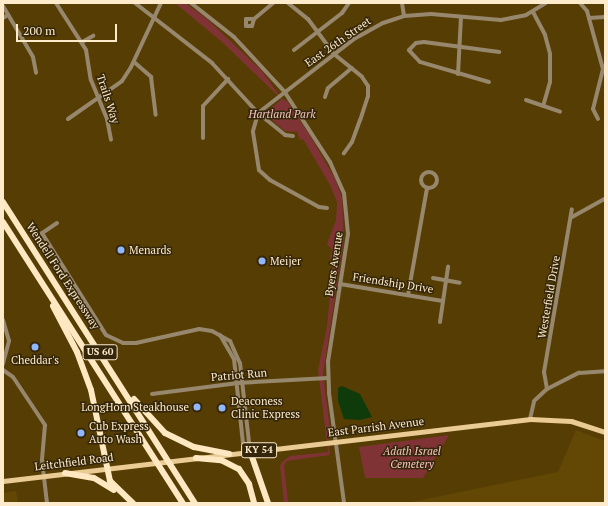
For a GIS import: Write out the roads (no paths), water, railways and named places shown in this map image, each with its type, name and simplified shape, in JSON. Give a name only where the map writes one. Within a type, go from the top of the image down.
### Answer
[{"type":"highway","name":"Wendell Ford Expressway","points":[[3,202],[172,464],[195,503]]},
{"type":"highway","name":"Wendell Ford Expressway","points":[[3,222],[183,503]]},
{"type":"highway","points":[[29,262],[83,368],[97,411],[111,483],[133,503]]},
{"type":"highway","points":[[99,351],[142,410],[165,433],[194,447],[229,454]]},
{"type":"highway","points":[[250,451],[268,503]]},
{"type":"highway","points":[[196,458],[221,460],[239,469],[249,484],[254,503]]},
{"type":"highway","points":[[172,464],[200,503]]},
{"type":"highway","points":[[65,473],[94,478],[122,494]]},
{"type":"main road","name":"East Parrish Avenue","points":[[147,464],[530,419],[571,421],[605,432]]},
{"type":"main road","name":"Leitchfield Road","points":[[3,481],[147,464]]},
{"type":"street","name":"Trails Way","points":[[56,3],[82,42],[90,64],[91,80],[98,97],[111,140]]},
{"type":"street","points":[[135,3],[154,16],[228,79],[258,113],[285,135],[292,136]]},
{"type":"street","points":[[68,119],[120,82],[134,62],[161,3]]},
{"type":"street","name":"Byers Avenue","points":[[191,3],[234,37],[285,93],[330,162],[344,193],[348,234],[328,361],[328,378],[335,441],[344,503]]},
{"type":"street","points":[[254,19],[273,3]]},
{"type":"street","points":[[288,3],[308,19],[334,54],[352,68],[366,82],[368,91],[352,142],[344,153]]},
{"type":"street","points":[[294,50],[342,13],[349,3]]},
{"type":"street","points":[[402,3],[404,16]]},
{"type":"street","name":"East 26th Street","points":[[258,113],[334,54],[368,30],[404,16],[431,14],[501,20],[533,12],[546,3]]},
{"type":"street","points":[[580,3],[589,18],[604,69],[593,109],[598,119]]},
{"type":"street","points":[[3,6],[33,57],[36,73]]},
{"type":"street","points":[[533,12],[545,35],[550,54],[550,82],[543,106]]},
{"type":"street","points":[[3,18],[8,15]]},
{"type":"street","points":[[458,74],[461,17]]},
{"type":"street","points":[[589,18],[605,17]]},
{"type":"street","points":[[82,42],[93,36]]},
{"type":"street","points":[[489,82],[420,62],[409,50],[416,43],[424,42],[499,52]]},
{"type":"street","points":[[134,62],[151,77],[156,115]]},
{"type":"street","points":[[325,97],[328,88],[352,68]]},
{"type":"street","points":[[202,138],[203,106],[228,79]]},
{"type":"street","points":[[526,100],[560,112]]},
{"type":"street","points":[[258,113],[253,131],[259,170],[286,189],[319,207],[327,208]]},
{"type":"street","points":[[432,172],[438,181],[435,186],[427,188],[423,185],[422,178],[425,173],[432,172]]},
{"type":"street","points":[[408,295],[427,188]]},
{"type":"street","points":[[572,218],[605,199]]},
{"type":"street","name":"Westerfield Drive","points":[[547,389],[544,372],[572,218],[572,209]]},
{"type":"street","points":[[57,223],[42,233],[106,335],[123,343],[130,344],[199,329],[219,334],[227,338],[235,348],[243,383],[250,451]]},
{"type":"street","points":[[440,322],[448,267]]},
{"type":"street","points":[[433,278],[460,283]]},
{"type":"street","name":"Friendship Drive","points":[[340,284],[443,301]]},
{"type":"street","points":[[3,320],[9,342],[3,364]]},
{"type":"street","points":[[219,334],[234,359],[238,384],[243,443],[250,451]]},
{"type":"street","points":[[3,370],[13,377],[45,425],[44,476],[47,503]]},
{"type":"street","points":[[530,419],[534,401],[547,389],[579,373],[605,371]]},
{"type":"street","name":"Patriot Run","points":[[152,394],[243,383],[328,378]]},
{"type":"place","name":"Menards","points":[[121,250]]},
{"type":"place","name":"Meijer","points":[[262,261]]},
{"type":"place","name":"Cheddar's","points":[[35,347]]},
{"type":"place","name":"LongHorn Steakhouse","points":[[197,407]]},
{"type":"place","name":"Deaconess Clinic Express","points":[[222,408]]},
{"type":"place","name":"Cub Express Auto Wash","points":[[81,433]]},
{"type":"park label","name":"Hartland Park","points":[[282,114]]},
{"type":"park label","name":"Adath Israel Cemetery","points":[[412,458]]}]
